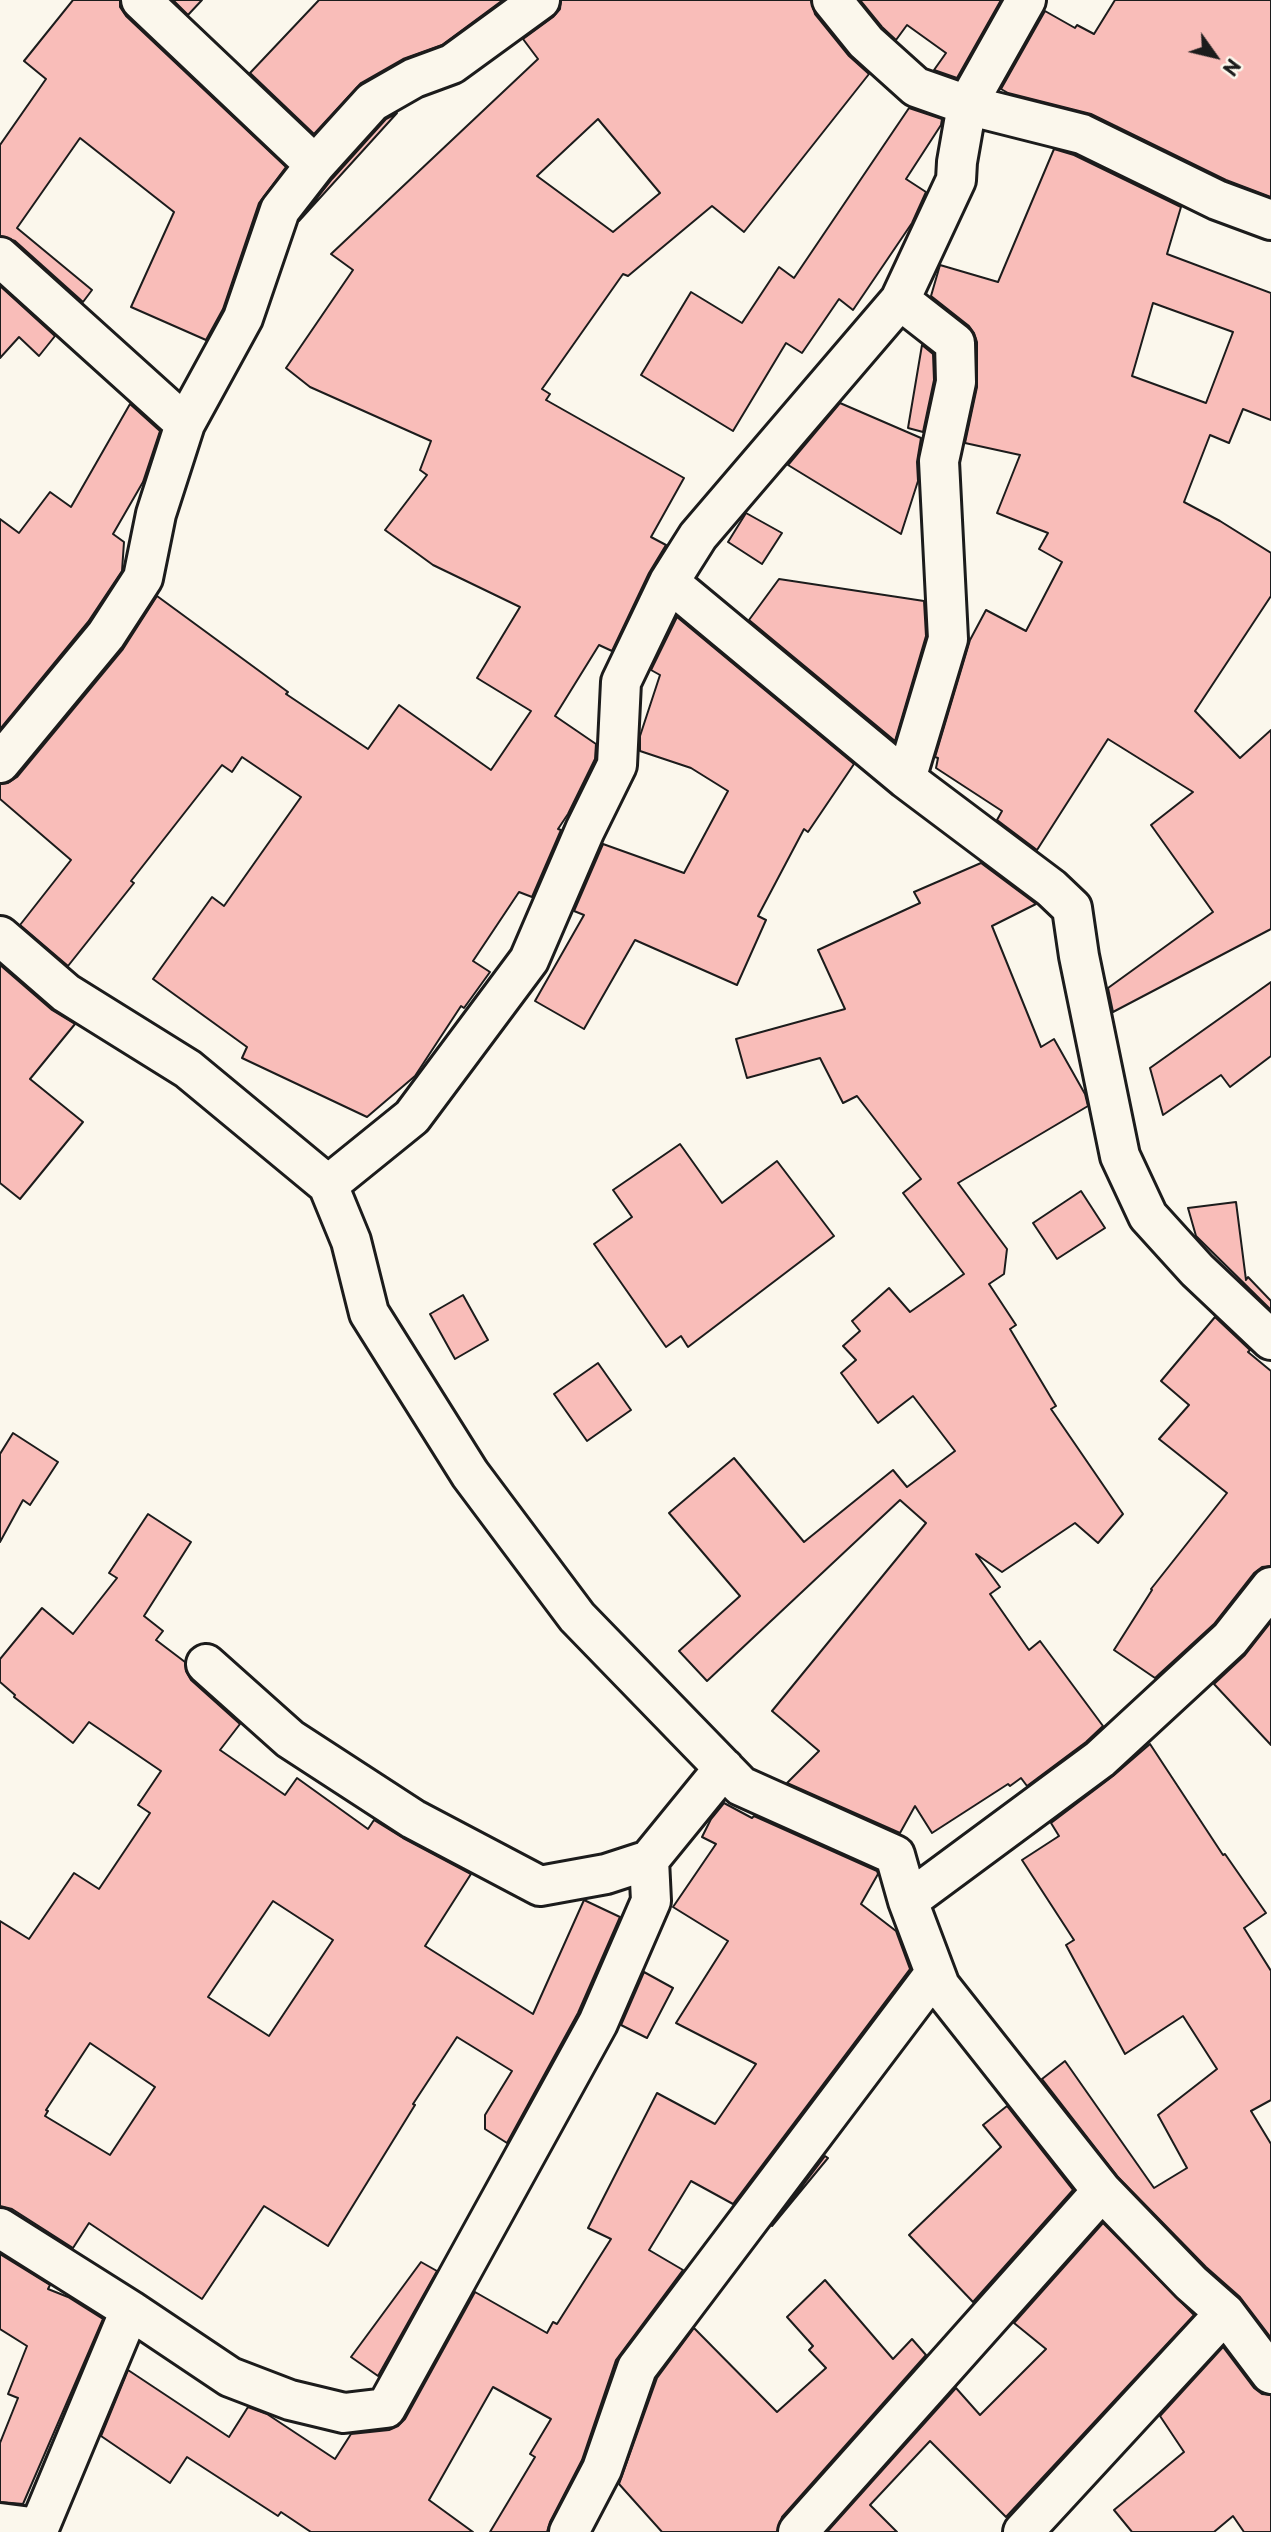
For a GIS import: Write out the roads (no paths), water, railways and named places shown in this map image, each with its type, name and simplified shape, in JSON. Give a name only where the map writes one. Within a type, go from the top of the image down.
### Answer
[{"type":"street","points":[[141,0],[315,165]]},
{"type":"street","points":[[0,763],[106,635],[144,578],[156,513],[185,424],[243,318],[280,210],[315,165],[372,102],[414,78],[452,64],[540,0]]},
{"type":"street","points":[[832,0],[866,42],[916,87],[967,105],[1082,134],[1217,200],[1271,220]]},
{"type":"street","points":[[328,1185],[412,1117],[529,960],[584,830],[617,765],[621,682],[669,582],[698,536],[900,300],[956,180],[967,105],[1026,0]]},
{"type":"street","points":[[0,257],[185,424]]},
{"type":"street","points":[[900,300],[955,343],[956,382],[939,461],[948,639],[905,779]]},
{"type":"street","points":[[669,582],[905,779],[1051,888],[1072,908],[1079,956],[1120,1156],[1131,1180],[1148,1216],[1197,1270],[1271,1339]]},
{"type":"street","points":[[0,936],[66,993],[188,1069],[328,1185],[351,1241],[369,1313],[470,1474],[577,1617],[741,1786],[895,1855],[908,1901],[940,1986],[1102,2191],[1191,2283],[1225,2313],[1271,2374]]},
{"type":"street","points":[[908,1901],[1100,1759],[1230,1639],[1271,1587]]},
{"type":"street","points":[[206,1664],[290,1739],[413,1819],[540,1885],[606,1874],[649,1860],[724,1768]]},
{"type":"street","points":[[0,2228],[230,2377],[290,2400],[344,2413],[386,2408],[598,2023],[651,1901],[649,1860]]},
{"type":"street","points":[[569,2532],[602,2469],[637,2368],[935,1973]]},
{"type":"street","points":[[798,2532],[1102,2191]]},
{"type":"street","points":[[0,2523],[39,2528],[130,2310]]},
{"type":"street","points":[[1023,2532],[1225,2313]]}]
